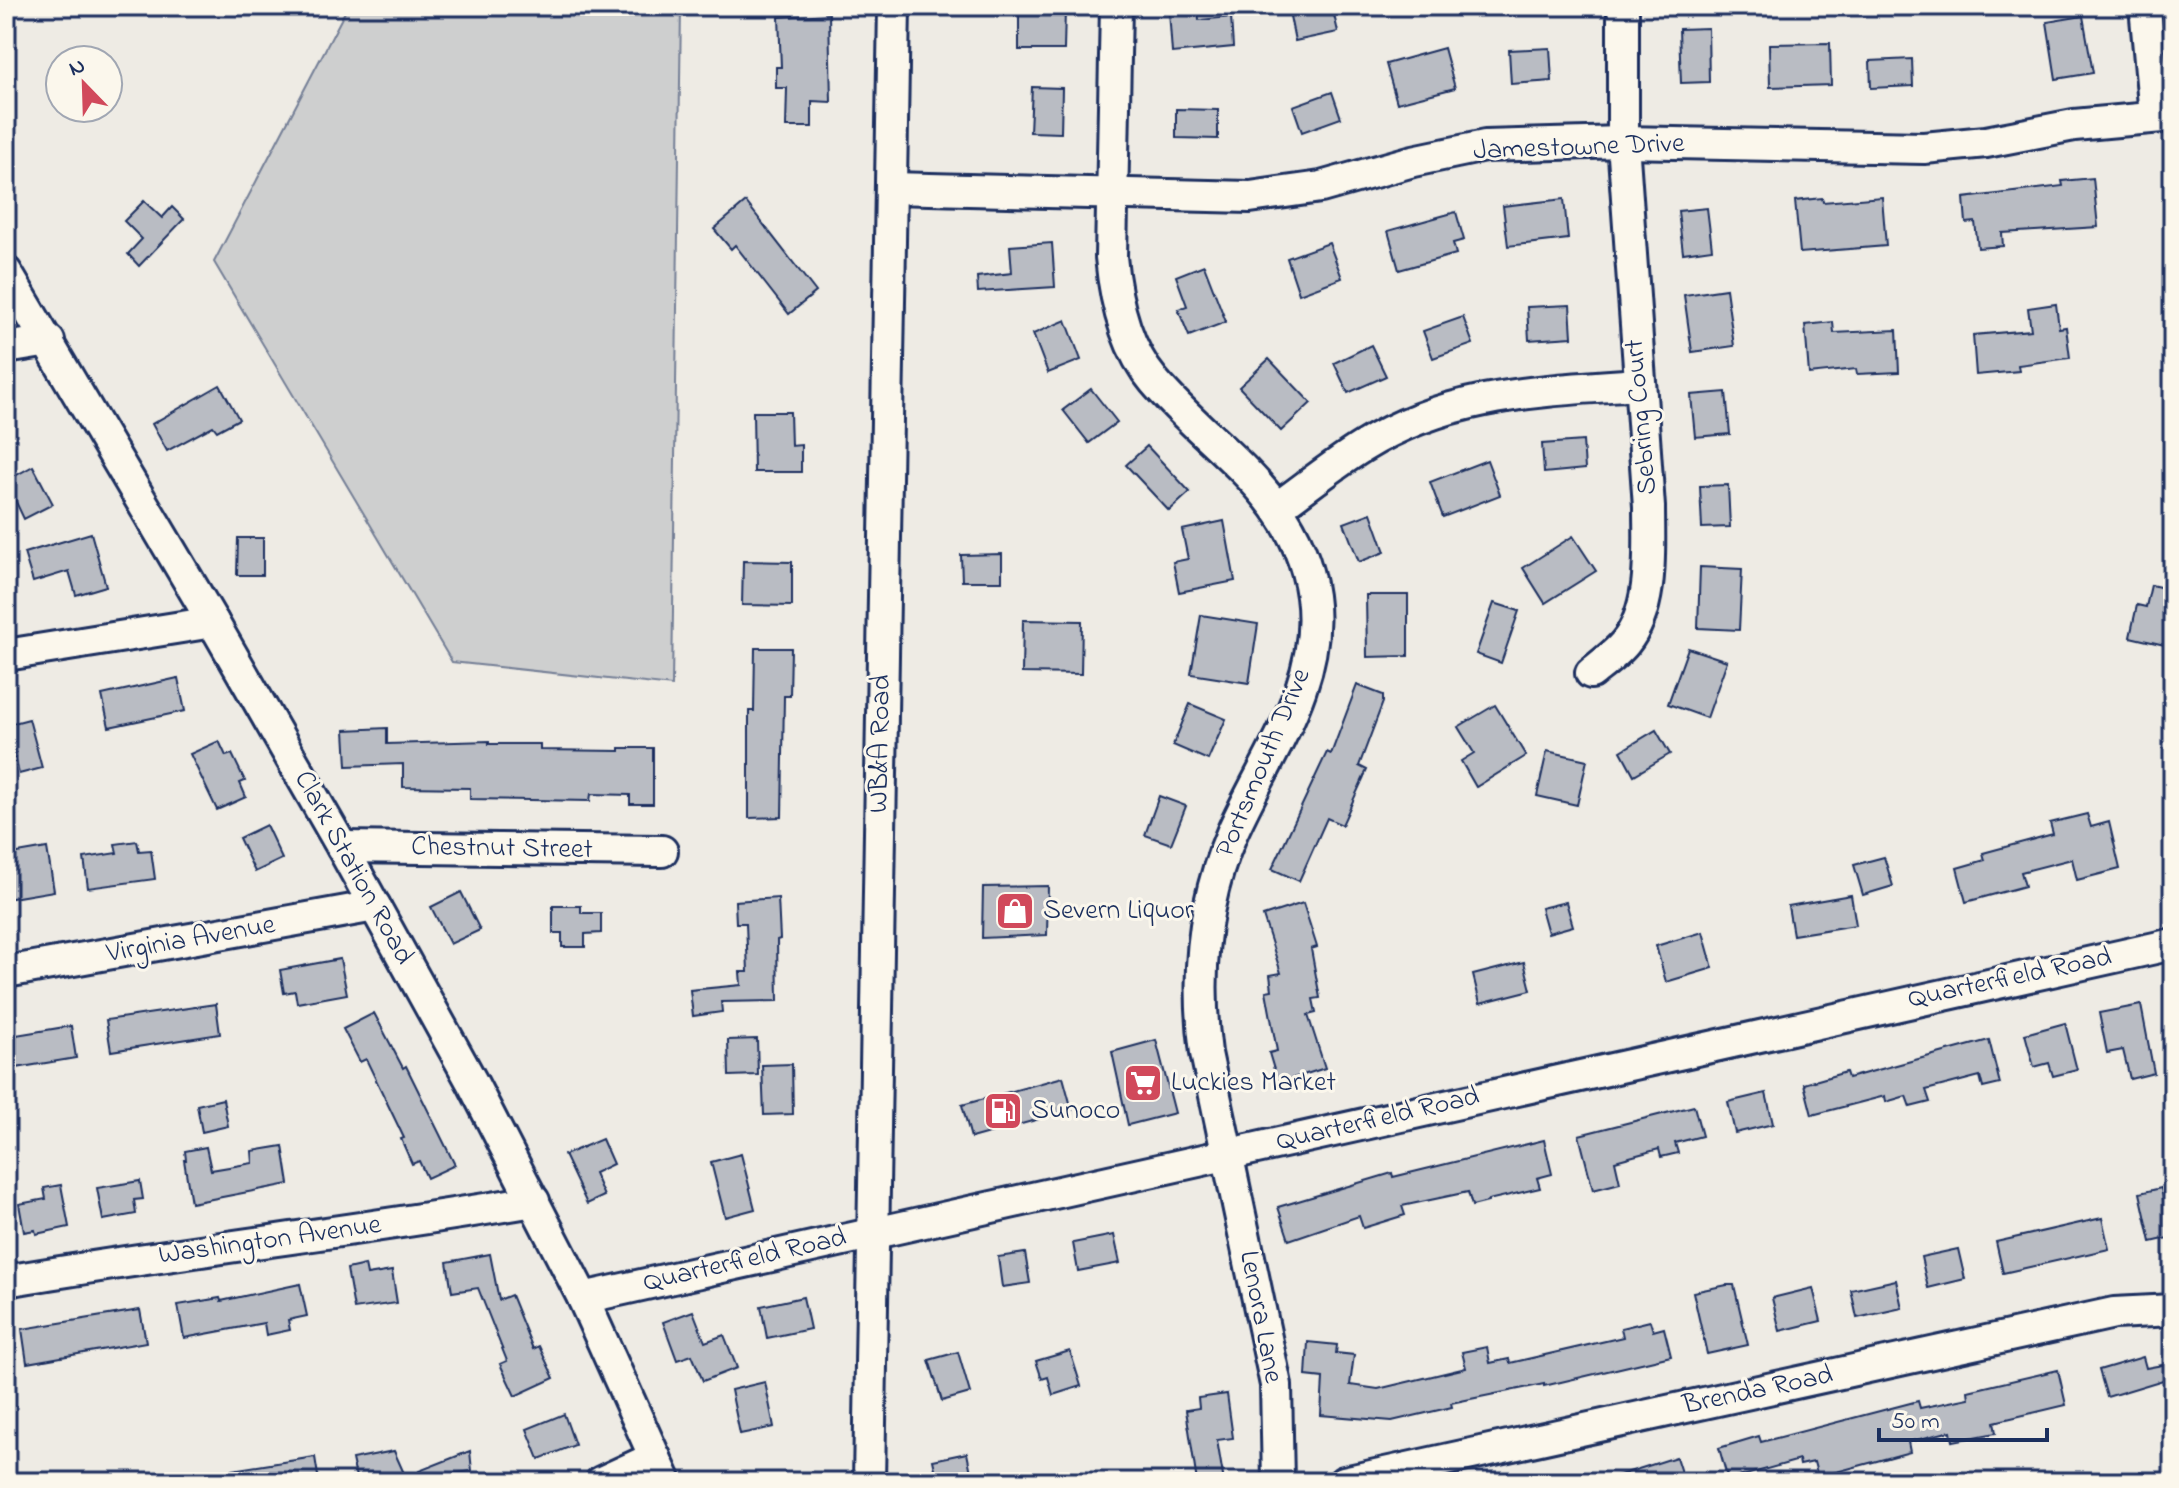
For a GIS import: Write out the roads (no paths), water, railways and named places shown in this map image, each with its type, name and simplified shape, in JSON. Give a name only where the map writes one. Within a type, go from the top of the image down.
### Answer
[{"type":"street","name":"WB&A Road","points":[[869,1482],[894,6]]},
{"type":"street","name":"Portsmouth Drive","points":[[1116,6],[1111,195],[1114,286],[1134,348],[1153,380],[1258,483],[1278,507],[1306,567],[1312,597],[1314,628],[1299,697],[1232,834],[1211,898],[1204,936],[1201,1013],[1226,1154]]},
{"type":"street","name":"Sebring Court","points":[[1591,673],[1625,643],[1639,620],[1646,588],[1649,507],[1623,142],[1623,6]]},
{"type":"street","points":[[2145,6],[2164,116]]},
{"type":"street","name":"Jamestowne Drive","points":[[891,188],[1250,197],[1321,187],[1413,161],[1485,146],[1623,142],[1924,148],[1986,142],[2074,125],[2164,116]]},
{"type":"street","name":"Clark Station Road","points":[[6,272],[213,622],[375,906],[534,1201],[583,1298],[660,1470]]},
{"type":"street","points":[[6,348],[49,341]]},
{"type":"street","points":[[1278,507],[1363,446],[1403,425],[1446,409],[1490,397],[1638,384]]},
{"type":"street","points":[[6,655],[213,622]]},
{"type":"street","name":"Chestnut Street","points":[[342,847],[662,851]]},
{"type":"street","name":"Virginia Avenue","points":[[6,972],[375,906]]},
{"type":"street","name":"Quarterfield Road","points":[[583,1298],[1226,1154],[2172,949]]},
{"type":"street","name":"Lenora Lane","points":[[1226,1154],[1276,1385],[1278,1482]]},
{"type":"street","name":"Washington Avenue","points":[[6,1281],[136,1259],[412,1222],[534,1201]]},
{"type":"street","name":"Brenda Road","points":[[1344,1482],[2114,1313],[2173,1310]]},
{"type":"street","points":[[601,1482],[660,1470]]},
{"type":"place","name":"Severn Liquor","points":[[1015,911]]},
{"type":"place","name":"Luckies Market","points":[[1143,1083]]},
{"type":"place","name":"Sunoco","points":[[1003,1111]]}]
